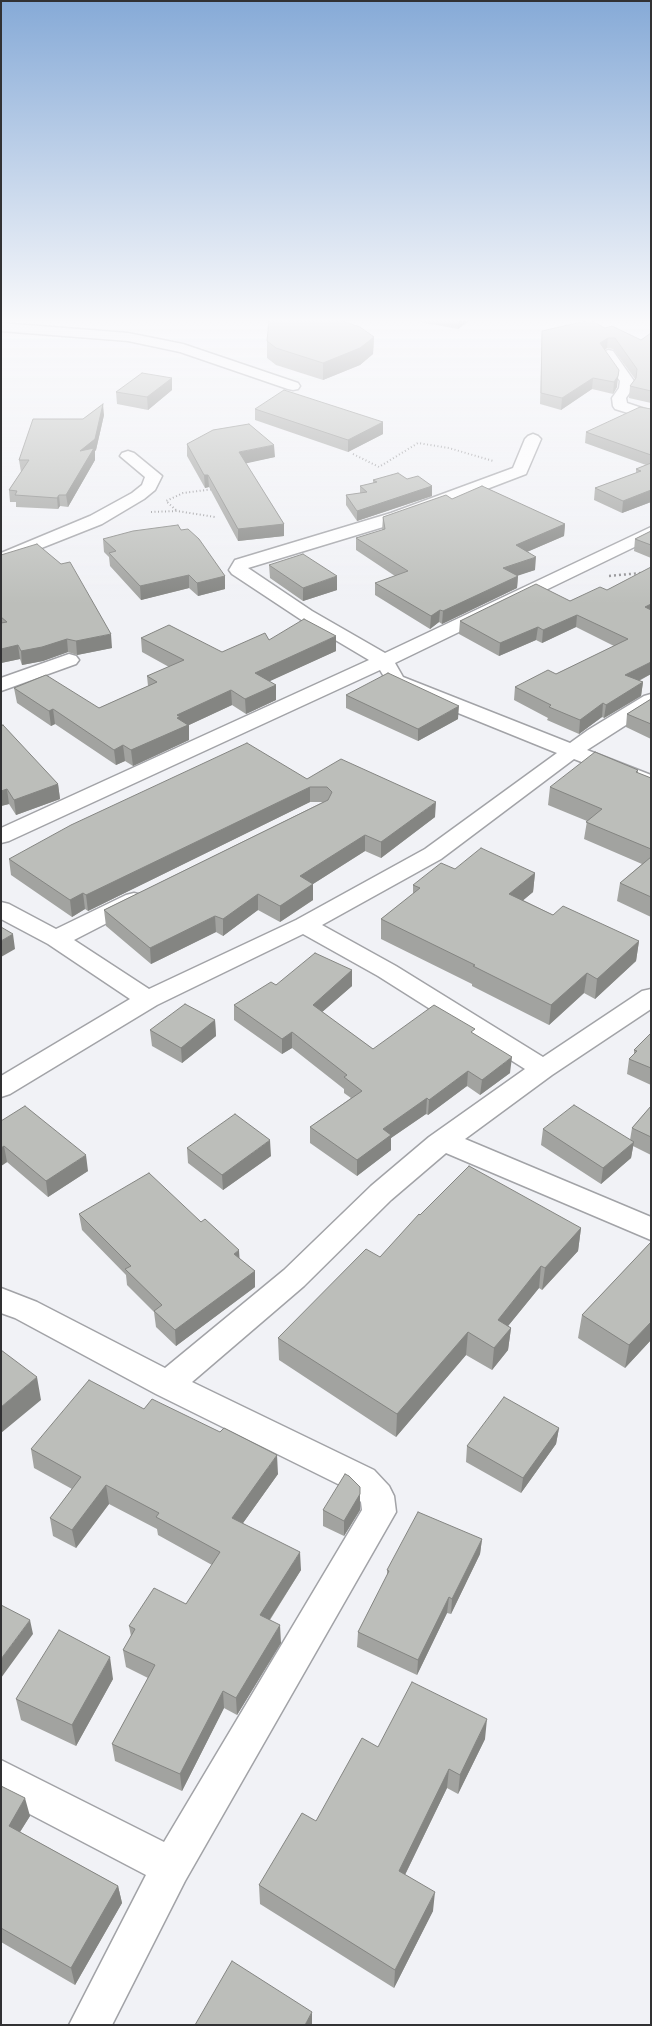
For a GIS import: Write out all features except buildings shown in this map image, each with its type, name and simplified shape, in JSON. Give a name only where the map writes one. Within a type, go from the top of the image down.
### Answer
[{"type":"street","points":[[533,439],[520,471],[397,517],[239,566],[238,570],[298,610],[384,661],[396,681],[651,783]]},
{"type":"street","points":[[1,559],[96,520],[138,496],[149,487],[154,476],[128,456]]},
{"type":"street","points":[[1,836],[384,661],[651,532]]},
{"type":"street","points":[[1,685],[69,660]]},
{"type":"street","points":[[1,1088],[148,999],[304,925],[433,854],[595,734],[651,700]]},
{"type":"street","points":[[56,939],[150,893]]},
{"type":"street","points":[[1,909],[56,939],[148,999]]},
{"type":"street","points":[[304,925],[387,971],[543,1069]]},
{"type":"street","points":[[167,1385],[294,1278],[381,1193],[443,1140],[543,1069],[651,997]]},
{"type":"street","points":[[443,1140],[651,1229]]},
{"type":"street","points":[[1,1300],[26,1310],[167,1385],[362,1480],[377,1496],[379,1512],[170,1867],[90,2025]]},
{"type":"street","points":[[1,1779],[170,1867]]},
{"type":"path","points":[[353,454],[379,467],[418,443],[481,456],[520,471]]},
{"type":"path","points":[[177,511],[166,501],[183,494],[215,489]]},
{"type":"path","points":[[149,512],[177,511],[214,516]]},
{"type":"path","points":[[606,577],[651,572]]}]
